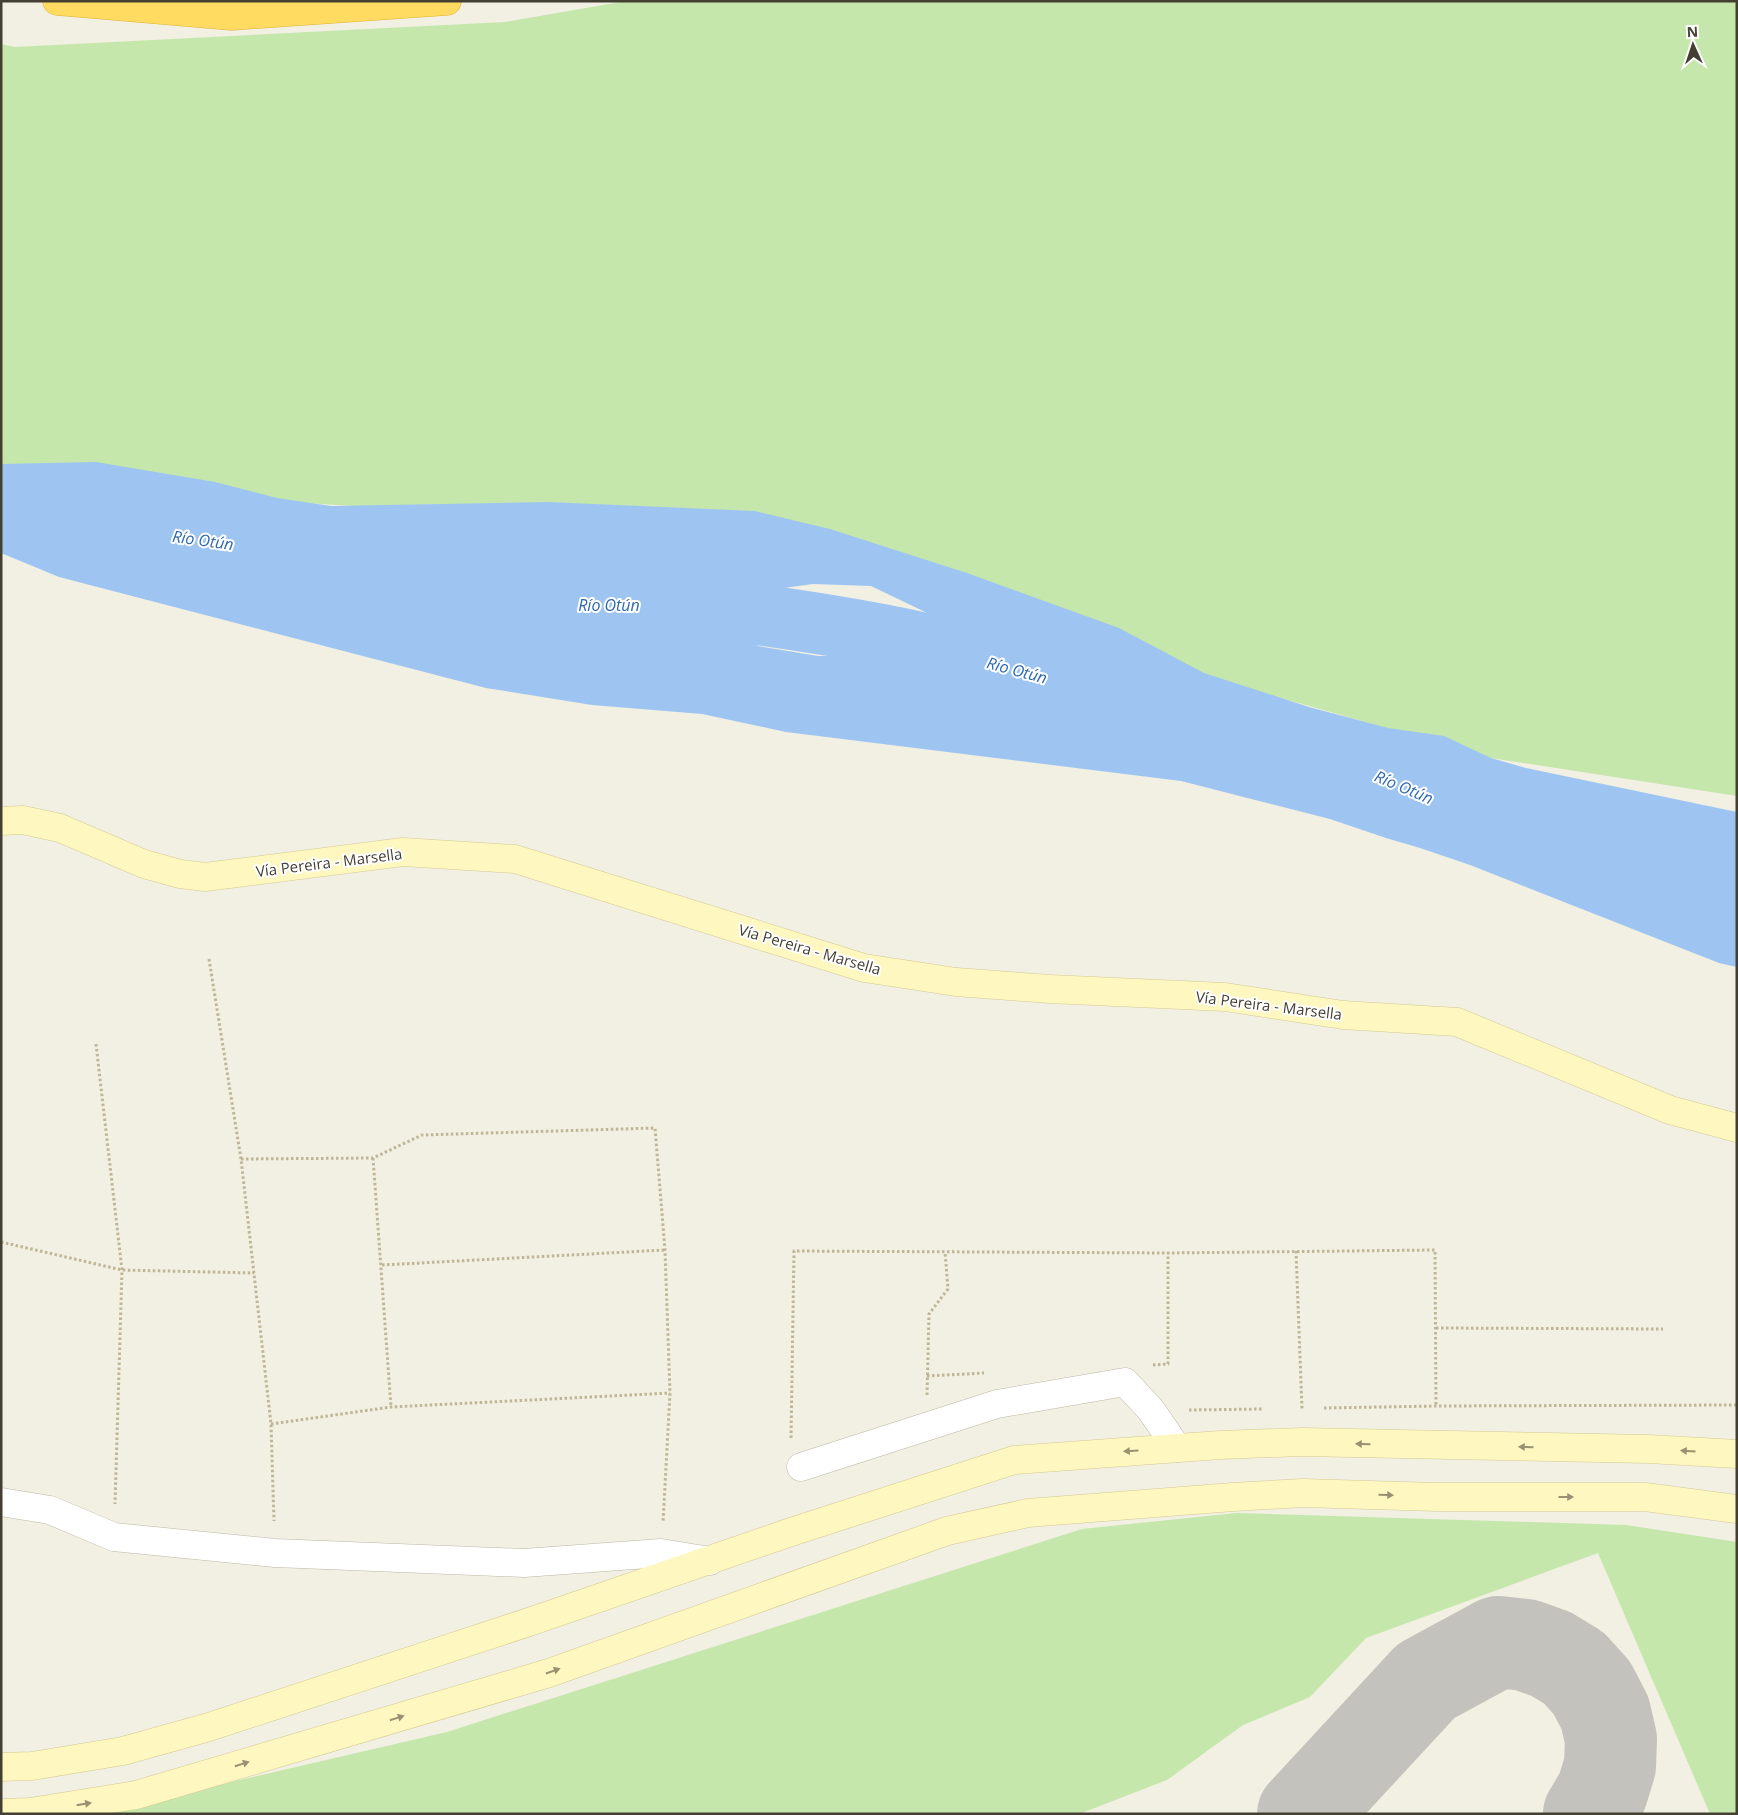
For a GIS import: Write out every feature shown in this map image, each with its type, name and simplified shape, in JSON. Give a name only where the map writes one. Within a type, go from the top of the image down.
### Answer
[{"type":"highway","points":[[57,1],[232,16],[446,1]]},
{"type":"main road","name":"Vía Pereira - Marsella","points":[[1,821],[23,820],[60,828],[144,864],[180,874],[205,877],[402,852],[515,860],[864,968],[956,982],[1050,989],[1225,996],[1343,1015],[1457,1022],[1670,1110],[1737,1128]]},
{"type":"main road","points":[[1,1767],[32,1766],[123,1751],[209,1727],[532,1621],[791,1532],[1014,1460],[1177,1448],[1302,1442],[1648,1449],[1737,1454]]},
{"type":"main road","points":[[1,1814],[30,1812],[145,1793],[549,1673],[947,1531],[1028,1514],[1303,1493],[1437,1497],[1645,1497],[1737,1509]]},
{"type":"street","points":[[796,1457],[996,1404],[1125,1382],[1151,1410],[1177,1448]]},
{"type":"street","points":[[1,1502],[50,1510],[114,1537],[275,1553],[524,1563],[662,1553],[710,1561]]},
{"type":"path","points":[[209,959],[242,1159],[271,1424],[275,1553]]},
{"type":"path","points":[[96,1044],[122,1270],[114,1537]]},
{"type":"path","points":[[242,1159],[373,1158],[422,1135],[654,1128],[666,1250],[670,1392],[662,1553]]},
{"type":"path","points":[[373,1158],[391,1406]]},
{"type":"path","points":[[1,1242],[122,1270],[254,1274]]},
{"type":"path","points":[[382,1265],[666,1250]]},
{"type":"path","points":[[796,1457],[794,1251],[1168,1253],[1435,1250],[1436,1406]]},
{"type":"path","points":[[1296,1251],[1302,1409]]},
{"type":"path","points":[[927,1376],[929,1314],[948,1289],[945,1252]]},
{"type":"path","points":[[1168,1253],[1168,1364]]},
{"type":"path","points":[[1436,1328],[1663,1328]]},
{"type":"path","points":[[271,1424],[391,1406],[670,1392]]},
{"type":"green space","points":[[626,1],[1737,1],[1737,796],[1491,758],[726,539],[354,506],[107,491],[1,473],[1,44],[15,47],[505,22]]},
{"type":"green space","points":[[1236,1513],[1626,1525],[1737,1542],[1737,1814],[1710,1814],[1598,1553],[1366,1638],[1310,1697],[1243,1725],[1167,1780],[1079,1814],[105,1814],[127,1810],[231,1782],[447,1732],[1082,1529]]},
{"type":"water","name":"Río Otún","points":[[96,462],[215,482],[277,498],[331,506],[548,502],[755,511],[830,529],[967,573],[1119,628],[1204,673],[1309,707],[1388,728],[1444,736],[1491,758],[1526,768],[1737,812],[1737,967],[1719,963],[1470,865],[1420,848],[1330,819],[1181,781],[786,732],[702,714],[592,705],[486,688],[59,577],[1,553],[1,464]],"holes":[[[813,584],[871,586],[961,631],[975,656],[818,656],[758,646],[723,624],[734,595]]]},
{"type":"waterway","name":"Río Otún","points":[[644,600],[772,616],[899,638],[979,657],[1057,679]]},
{"type":"taxiway","points":[[1303,1814],[1426,1681],[1498,1642],[1526,1645],[1551,1654],[1574,1668],[1592,1688],[1605,1713],[1611,1739],[1610,1766],[1602,1792],[1589,1814]]}]
